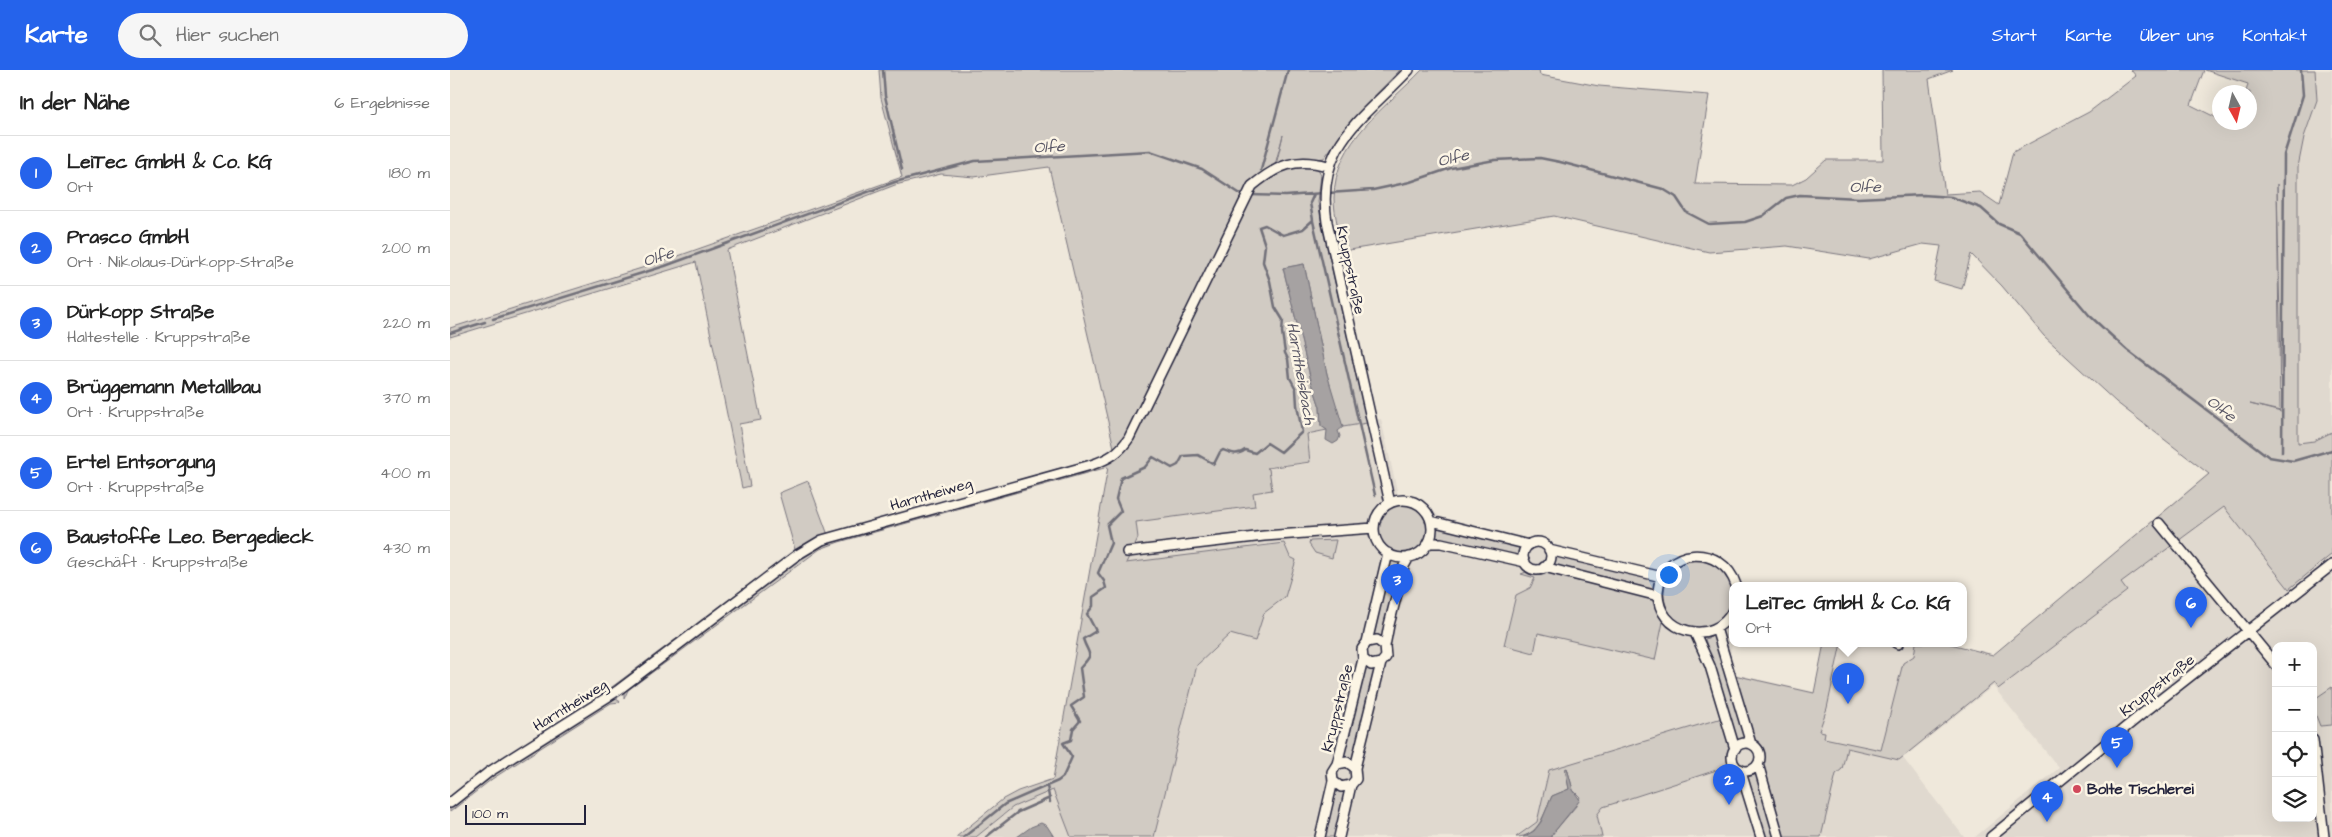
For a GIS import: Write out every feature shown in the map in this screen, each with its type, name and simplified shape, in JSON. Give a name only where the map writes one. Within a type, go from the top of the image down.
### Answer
[{"type":"street","name":"Kruppstraße","points":[[1393,501],[1353,343],[1324,202],[1324,184],[1328,166],[1356,120],[1409,70]]},
{"type":"street","name":"Harntheiweg","points":[[450,803],[489,772],[618,691],[797,555],[822,540],[1091,465],[1107,459],[1118,452],[1129,438],[1252,186],[1280,167],[1298,161],[1328,166]]},
{"type":"street","points":[[1410,500],[1420,504],[1427,512],[1431,521],[1432,533],[1429,543],[1417,554],[1409,557],[1397,557],[1388,554],[1377,542],[1374,528],[1379,513],[1393,501],[1410,500]]},
{"type":"street","points":[[1431,521],[1529,545]]},
{"type":"street","points":[[2159,523],[2272,660]]},
{"type":"street","points":[[1127,552],[1264,536],[1374,528]]},
{"type":"street","points":[[1525,562],[1524,553],[1533,542],[1542,543],[1549,550],[1662,577]]},
{"type":"street","points":[[1429,543],[1441,543],[1525,562],[1536,569],[1544,567],[1658,596]]},
{"type":"street","points":[[1544,567],[1550,560],[1549,550]]},
{"type":"street","name":"Kruppstraße","points":[[1320,837],[1333,781],[1332,772],[1338,764],[1363,658],[1362,649],[1367,642],[1388,554]]},
{"type":"street","points":[[1729,617],[1716,628],[1696,633],[1682,630],[1669,620],[1661,609],[1658,596],[1662,577],[1677,560],[1691,555],[1706,555],[1725,566],[1734,582]]},
{"type":"street","points":[[1339,837],[1351,785],[1356,779],[1355,768],[1381,663],[1386,657],[1385,646],[1399,585],[1409,557]]},
{"type":"street","name":"Kruppstraße","points":[[1991,837],[2142,714],[2332,565]]},
{"type":"street","points":[[1716,628],[1751,744],[1760,753],[1758,764],[1779,837]]},
{"type":"street","points":[[1696,633],[1710,666],[1735,749],[1732,758],[1740,769],[1761,837]]},
{"type":"street","points":[[1367,642],[1377,640],[1385,646]]},
{"type":"street","name":"Kruppstraße","points":[[1363,658],[1371,665],[1381,663]]},
{"type":"street","points":[[1735,749],[1742,744],[1751,744]]},
{"type":"street","name":"Kruppstraße","points":[[1338,764],[1347,762],[1355,768]]},
{"type":"street","points":[[1740,769],[1750,770],[1758,764]]},
{"type":"street","points":[[2317,775],[2324,837]]},
{"type":"street","points":[[1333,781],[1341,787],[1351,785]]},
{"type":"shaded area","points":[[879,70],[1400,70],[1353,118],[1324,158],[1276,165],[1283,135],[1275,165],[1316,166],[1321,174],[1318,202],[1322,225],[1367,423],[1343,427],[1340,423],[1327,374],[1304,264],[1283,268],[1311,380],[1320,407],[1321,425],[1327,430],[1307,434],[1310,462],[1267,468],[1269,469],[1272,490],[1253,493],[1255,506],[1136,522],[1138,538],[1126,563],[1284,543],[1290,557],[1296,560],[1285,597],[1264,613],[1255,641],[1230,634],[1197,665],[1154,837],[1071,837],[1053,790],[1013,807],[976,837],[956,837],[1003,799],[1018,791],[1053,779],[1108,467],[839,542],[820,549],[628,690],[624,699],[624,691],[627,686],[822,542],[1092,467],[1115,452],[1049,167],[974,177],[941,174],[895,185],[727,250],[761,420],[739,424],[750,486],[742,488],[696,262],[450,337],[450,328],[664,261],[902,177],[881,98]]},
{"type":"shaded area","points":[[1422,70],[1539,70],[1540,75],[1599,86],[1709,95],[1695,184],[1792,185],[1806,178],[1826,160],[1883,160],[1882,70],[1953,70],[1929,79],[1945,194],[1980,192],[1999,205],[2013,152],[2089,112],[2136,76],[2131,70],[2204,70],[2191,105],[2212,116],[2212,130],[2257,130],[2257,85],[2248,85],[2205,70],[2315,70],[2317,100],[2304,137],[2298,167],[2298,443],[2314,441],[2332,432],[2332,554],[2289,589],[2224,507],[2121,583],[2127,591],[1998,689],[1994,683],[1899,760],[1847,748],[1842,769],[1836,774],[1821,837],[1783,837],[1761,765],[1763,755],[1755,744],[1734,675],[1814,693],[1823,647],[1840,647],[1827,708],[1819,731],[1825,732],[1824,738],[1881,750],[1903,663],[1914,656],[1915,647],[1962,647],[1993,655],[2209,474],[2116,402],[2044,336],[2002,286],[1971,254],[1962,289],[1934,281],[1941,246],[1923,244],[1869,259],[1787,246],[1709,252],[1554,216],[1343,251],[1334,205],[1336,178],[1343,159],[1365,126]],"holes":[[[2277,184],[2282,412],[2250,404],[2280,411]]]},
{"type":"shaded area","points":[[2287,70],[2332,70],[2332,837],[1975,837],[2059,768],[1993,686],[1903,758],[1964,837],[976,837],[1013,807],[1052,786],[1104,492],[1310,463],[1307,434],[1327,430],[1326,435],[1338,441],[1340,436],[1337,431],[1343,427],[1381,419],[1398,495],[1422,502],[1445,521],[1522,539],[1541,540],[1553,547],[1651,571],[1659,569],[1681,554],[1692,550],[1718,555],[1730,563],[1740,582],[1729,582],[1729,647],[1732,647],[1729,659],[1734,674],[1814,692],[1823,647],[1963,647],[1993,655],[2281,412],[2276,148],[2290,89]]},
{"type":"shaded area","points":[[1304,264],[1327,374],[1343,427],[1338,431],[1340,436],[1338,441],[1333,444],[1326,440],[1327,430],[1321,426],[1320,407],[1311,380],[1283,268]]},
{"type":"shaded area","points":[[808,481],[828,535],[796,553],[779,493]]},
{"type":"shaded area","points":[[1403,505],[1412,507],[1420,512],[1425,520],[1427,529],[1425,538],[1420,546],[1412,551],[1403,553],[1394,551],[1386,546],[1381,538],[1379,529],[1381,520],[1386,512],[1394,507]]},
{"type":"shaded area","points":[[1435,527],[1521,547],[1519,558],[1434,538]]},
{"type":"shaded area","points":[[1336,540],[1332,558],[1315,553],[1309,544],[1310,541]]},
{"type":"shaded area","points":[[1553,555],[1658,580],[1656,591],[1551,566]]},
{"type":"shaded area","points":[[1390,559],[1402,561],[1383,637],[1372,635]]},
{"type":"shaded area","points":[[1698,560],[1711,563],[1722,570],[1729,581],[1729,607],[1722,618],[1711,625],[1698,628],[1685,625],[1674,618],[1667,607],[1664,594],[1667,581],[1674,570],[1685,563]]},
{"type":"shaded area","points":[[1529,571],[1543,571],[1651,597],[1663,622],[1655,660],[1538,633],[1534,653],[1504,645],[1516,595],[1530,588],[1535,578],[1521,574]]},
{"type":"shaded area","points":[[756,579],[756,583],[617,689],[450,801],[450,797],[485,769],[604,693]]},
{"type":"shaded area","points":[[1716,635],[1747,740],[1736,744],[1705,639]]},
{"type":"shaded area","points":[[1365,667],[1375,669],[1354,761],[1342,758]]},
{"type":"shaded area","points":[[2332,687],[2332,725],[2320,726],[2317,718],[2317,697]]},
{"type":"shaded area","points":[[616,697],[620,702],[611,703],[492,779],[450,812],[450,806],[490,774]]},
{"type":"shaded area","points":[[1722,718],[1732,750],[1732,765],[1603,807],[1597,815],[1602,837],[1550,837],[1576,806],[1580,797],[1573,790],[1567,768],[1569,789],[1552,796],[1540,823],[1535,829],[1524,836],[1516,837],[1537,822],[1549,770]]},
{"type":"shaded area","points":[[1567,768],[1573,790],[1580,800],[1550,837],[1523,837],[1534,831],[1541,822],[1552,796],[1569,789],[1565,769]]},
{"type":"shaded area","points":[[1756,772],[1776,837],[1764,837],[1746,775]]},
{"type":"shaded area","points":[[1335,789],[1346,792],[1335,837],[1323,837]]},
{"type":"shaded area","points":[[1041,823],[1047,826],[1054,837],[1017,837],[1031,827]]},
{"type":"waterway","points":[[883,70],[885,96],[902,169]]},
{"type":"waterway","points":[[1261,170],[1288,70]]},
{"type":"waterway","points":[[2282,452],[2284,155],[2303,95],[2301,70]]},
{"type":"waterway","name":"Olfe","points":[[493,319],[665,266],[895,182],[975,161],[1150,151],[1202,169],[1239,193],[1246,194]]},
{"type":"waterway","name":"Olfe","points":[[1328,193],[1373,190],[1410,182],[1451,168],[1495,160],[1540,158],[1663,189],[1676,197],[1686,212],[1709,224],[1745,222],[1763,216],[1786,198],[1800,195],[1858,198],[1923,195],[1951,197],[1981,208],[1999,224],[2020,233],[2089,315],[2127,350],[2269,457],[2293,461],[2332,450]]},
{"type":"waterway","name":"Olfe","points":[[1251,195],[1286,196],[1323,193]]},
{"type":"waterway","name":"Harntheisbach","points":[[964,837],[1005,804],[1058,781],[1063,777],[1072,757],[1063,743],[1071,740],[1073,729],[1080,721],[1071,706],[1084,697],[1080,668],[1088,659],[1089,654],[1083,639],[1096,631],[1087,614],[1093,606],[1093,597],[1106,588],[1104,581],[1098,573],[1111,543],[1107,525],[1121,511],[1116,499],[1121,478],[1145,467],[1153,457],[1172,468],[1178,465],[1183,456],[1198,455],[1214,464],[1223,450],[1234,453],[1240,453],[1245,450],[1255,453],[1267,443],[1281,452],[1302,432],[1296,389],[1290,378],[1288,359],[1285,353],[1282,332],[1283,320],[1275,307],[1270,281],[1263,262],[1265,245],[1259,227],[1265,225],[1283,235],[1303,229],[1313,220],[1310,203],[1314,194]]},
{"type":"waterway","points":[[1313,221],[1375,495]]},
{"type":"waterway","name":"Olfe","points":[[450,333],[485,322]]},
{"type":"waterway","points":[[1047,786],[1050,802]]},
{"type":"waterway","points":[[986,837],[1018,812],[1050,798]]},
{"type":"place","name":"Dürkopp Straße","points":[[1397,605]]},
{"type":"place","name":"Baustoffe Leo. Bergedieck","points":[[2191,628]]},
{"type":"place","name":"LeiTec GmbH & Co. KG","points":[[1848,704]]},
{"type":"place","name":"Ertel Entsorgung","points":[[2117,768]]},
{"type":"place","name":"Bolte Tischlerei","points":[[2077,789]]},
{"type":"place","name":"Prasco GmbH","points":[[1729,805]]},
{"type":"place","name":"Brüggemann Metallbau","points":[[2047,822]]}]
